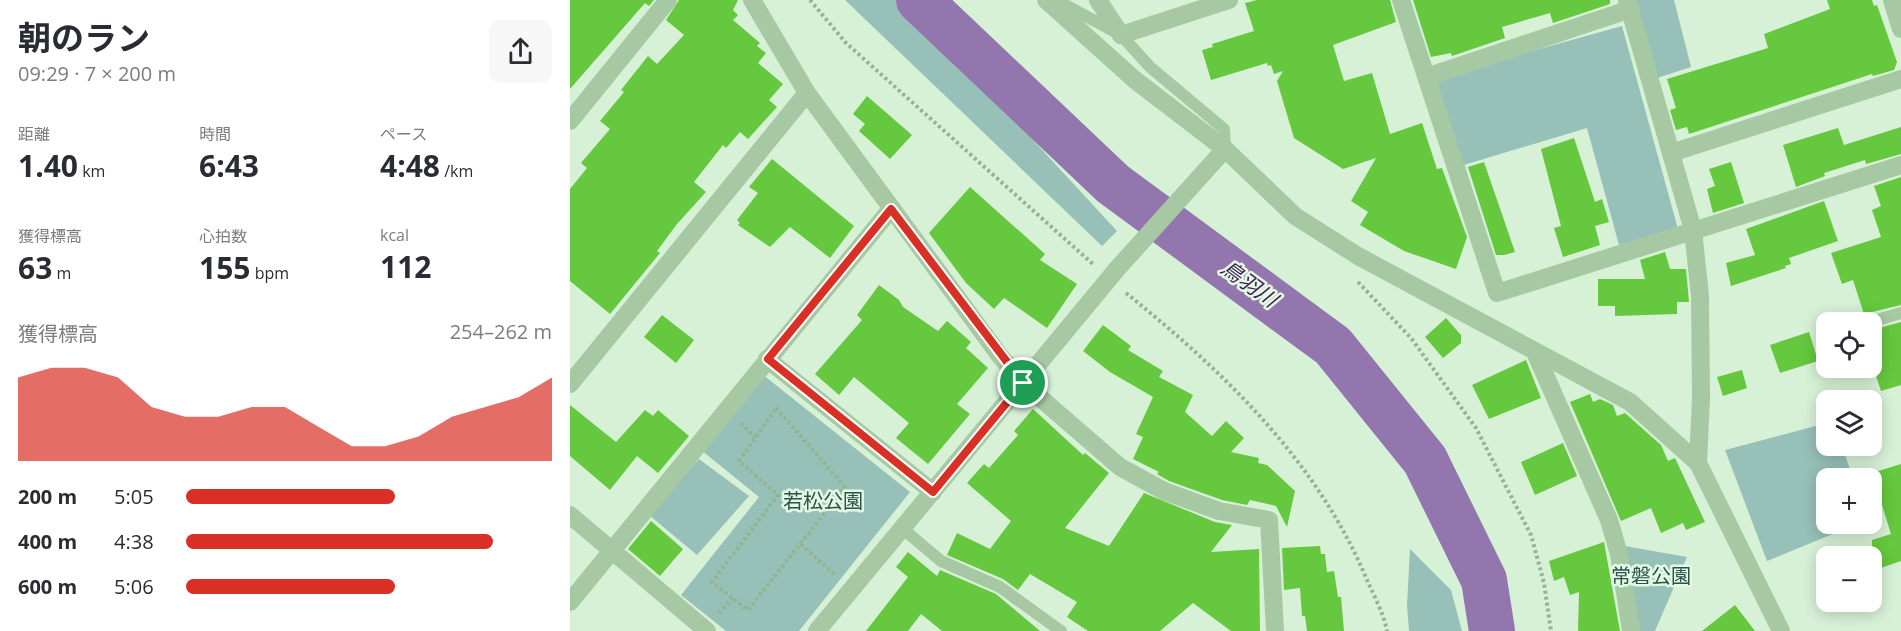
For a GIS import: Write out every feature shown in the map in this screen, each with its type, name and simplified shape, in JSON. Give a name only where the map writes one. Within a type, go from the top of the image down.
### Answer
[{"type":"street","points":[[570,121],[668,0]]},
{"type":"street","points":[[752,0],[807,93],[891,209],[1023,383],[1120,467],[1164,491],[1219,511],[1269,520],[1275,631]]},
{"type":"street","points":[[1046,0],[1135,80],[1295,216],[1358,256],[1630,402],[1698,463],[1781,631]]},
{"type":"street","points":[[1098,0],[1121,35],[1229,0]]},
{"type":"street","points":[[1401,0],[1497,293],[1901,165]]},
{"type":"street","points":[[1892,0],[1901,29]]},
{"type":"street","points":[[1426,77],[1629,5],[1693,230],[1700,296],[1701,398],[1698,463]]},
{"type":"street","points":[[1671,153],[1901,79]]},
{"type":"street","points":[[570,384],[807,93]]},
{"type":"street","points":[[817,631],[1113,274],[1222,152]]},
{"type":"street","points":[[570,602],[891,209]]},
{"type":"street","points":[[1535,352],[1609,520],[1619,554],[1631,631]]},
{"type":"street","points":[[768,359],[933,492]]},
{"type":"street","points":[[570,515],[707,631]]},
{"type":"lane","points":[[1056,0],[1121,35],[1150,67],[1224,129],[1222,152]]},
{"type":"lane","points":[[1882,319],[1901,313]]},
{"type":"lane","points":[[903,528],[941,561],[1000,586],[1061,631]]},
{"type":"path","points":[[810,0],[846,43],[1113,274],[1243,396],[1307,474],[1355,552],[1387,631]]},
{"type":"path","points":[[1353,277],[1411,338],[1476,428],[1531,535],[1544,583],[1551,631]]},
{"type":"path","points":[[776,408],[845,487],[801,543],[748,610],[712,582],[778,495],[739,461],[776,408]]},
{"type":"path","points":[[801,543],[851,590]]},
{"type":"green space","points":[[845,0],[904,0],[1117,231],[1102,246]]},
{"type":"green space","points":[[1624,0],[1674,0],[1691,67],[1651,80]]},
{"type":"green space","points":[[1622,26],[1678,229],[1619,245],[1587,128],[1457,167],[1427,80]]},
{"type":"green space","name":"若松公園","points":[[762,374],[910,492],[799,631],[726,631],[681,595],[759,497],[701,450]]},
{"type":"green space","points":[[1816,426],[1816,456],[1845,456],[1850,468],[1816,468],[1816,534],[1833,534],[1767,561],[1725,450]]},
{"type":"green space","points":[[699,459],[749,496],[697,555],[649,515]]},
{"type":"green space","name":"常磐公園","points":[[1625,546],[1687,557],[1655,631],[1629,631]]},
{"type":"green space","points":[[1410,549],[1451,590],[1462,631],[1409,631],[1407,605]]},
{"type":"building","points":[[570,0],[654,0],[649,6],[645,3],[570,89]]},
{"type":"building","points":[[679,0],[738,0],[733,10],[738,15],[733,20],[760,43],[757,46],[766,53],[758,63],[783,84],[769,100],[777,107],[748,139],[740,132],[726,148],[723,145],[694,182],[706,192],[677,224],[657,251],[660,253],[610,314],[570,281],[570,189],[587,168],[581,163],[610,129],[600,121],[624,92],[621,90],[648,56],[657,64],[684,35],[666,20]]},
{"type":"building","points":[[1257,0],[1390,0],[1396,22],[1333,45],[1344,81],[1372,73],[1390,134],[1422,123],[1437,169],[1442,168],[1467,237],[1456,269],[1404,251],[1360,225],[1368,212],[1351,201],[1376,158],[1343,169],[1294,138],[1277,81],[1283,71],[1274,74],[1271,65],[1268,66],[1267,63],[1211,80],[1202,50],[1213,47],[1212,44],[1254,31],[1245,3]]},
{"type":"building","points":[[1413,0],[1610,0],[1610,4],[1553,23],[1550,13],[1502,27],[1505,38],[1452,56],[1451,53],[1431,57]]},
{"type":"building","points":[[1827,0],[1872,0],[1874,6],[1877,5],[1897,62],[1894,70],[1873,76],[1872,74],[1689,134],[1687,127],[1676,130],[1670,110],[1676,108],[1667,79],[1768,48],[1764,34],[1830,9]]},
{"type":"building","points":[[867,96],[912,135],[890,159],[859,131],[865,124],[853,114]]},
{"type":"building","points":[[1901,127],[1901,154],[1866,164],[1865,160],[1824,173],[1825,176],[1796,187],[1783,145],[1838,128],[1844,145]]},
{"type":"building","points":[[1574,138],[1595,202],[1602,199],[1609,222],[1595,226],[1600,245],[1563,257],[1554,228],[1561,226],[1541,149]]},
{"type":"building","points":[[772,159],[854,226],[830,258],[790,227],[770,247],[738,225],[740,223],[737,220],[758,193],[749,187]]},
{"type":"building","points":[[1484,162],[1515,252],[1496,255],[1468,167]]},
{"type":"building","points":[[1731,162],[1744,203],[1713,213],[1707,189],[1715,186],[1709,169]]},
{"type":"building","points":[[1901,177],[1901,305],[1863,312],[1853,280],[1842,284],[1831,253],[1881,237],[1872,210],[1881,206],[1874,186]]},
{"type":"building","points":[[970,187],[1045,254],[1040,260],[1077,284],[1047,328],[1004,298],[994,309],[966,283],[929,233]]},
{"type":"building","points":[[1824,201],[1838,241],[1789,258],[1791,264],[1785,266],[1786,268],[1731,286],[1726,263],[1755,255],[1746,229]]},
{"type":"building","points":[[1665,252],[1670,269],[1686,269],[1689,302],[1677,302],[1677,314],[1615,316],[1615,306],[1598,306],[1598,279],[1645,279],[1640,260]]},
{"type":"building","points":[[879,285],[899,300],[903,307],[938,331],[947,321],[971,342],[966,348],[988,368],[957,404],[970,414],[928,464],[896,438],[909,423],[854,377],[839,395],[815,374],[862,320],[857,315]]},
{"type":"building","points":[[662,315],[694,340],[676,363],[644,337]]},
{"type":"building","points":[[1446,318],[1461,335],[1461,343],[1443,358],[1425,337]]},
{"type":"building","points":[[1901,322],[1901,385],[1882,391],[1877,378],[1882,378],[1882,327]]},
{"type":"building","points":[[1103,325],[1131,346],[1128,350],[1163,371],[1159,377],[1193,395],[1185,412],[1212,436],[1226,421],[1244,438],[1231,452],[1259,458],[1258,463],[1267,465],[1295,491],[1287,527],[1276,506],[1250,500],[1247,505],[1222,500],[1169,481],[1157,474],[1159,472],[1133,459],[1143,437],[1136,434],[1153,397],[1110,372],[1083,351]]},
{"type":"building","points":[[1809,332],[1816,362],[1780,373],[1770,345]]},
{"type":"building","points":[[1526,360],[1541,398],[1489,419],[1472,385]]},
{"type":"building","points":[[1742,370],[1747,388],[1723,396],[1717,377]]},
{"type":"building","points":[[1590,394],[1593,402],[1600,399],[1613,405],[1617,416],[1625,413],[1661,445],[1668,461],[1675,458],[1705,522],[1686,530],[1683,523],[1661,533],[1651,508],[1621,521],[1570,402]]},
{"type":"building","points":[[570,405],[616,442],[645,410],[653,416],[658,410],[689,436],[658,473],[637,456],[610,490],[570,456]]},
{"type":"building","points":[[1033,409],[1083,455],[1085,453],[1109,473],[1065,528],[1109,546],[1144,493],[1215,522],[1232,525],[1211,552],[1259,549],[1260,631],[1231,631],[1193,603],[1160,631],[1088,631],[1067,617],[1077,602],[1030,574],[1018,590],[1003,579],[947,555],[957,533],[990,549],[1011,521],[967,483],[984,464],[989,468],[1018,435],[1014,431]]},
{"type":"building","points":[[1563,443],[1577,476],[1535,495],[1521,462]]},
{"type":"building","points":[[1901,464],[1901,561],[1882,568],[1882,546],[1872,546],[1872,540],[1891,534],[1882,505],[1882,470]]},
{"type":"building","points":[[651,521],[683,549],[660,576],[628,549]]},
{"type":"building","points":[[1604,542],[1620,631],[1578,631],[1579,592],[1570,595],[1564,577],[1554,581],[1549,561]]},
{"type":"building","points":[[1320,546],[1321,554],[1325,554],[1327,572],[1334,571],[1338,597],[1341,597],[1344,631],[1307,631],[1305,616],[1302,616],[1300,588],[1284,590],[1282,548]]},
{"type":"building","points":[[908,552],[937,576],[940,570],[996,594],[1040,631],[942,631],[921,614],[908,631],[866,631],[908,577],[896,567]]},
{"type":"building","points":[[1735,605],[1755,631],[1702,631]]},
{"type":"waterway","name":"鳥羽川","points":[[919,0],[1113,184],[1333,346],[1425,460],[1484,580],[1492,631]]},
{"type":"route","points":[[891,209],[1000,356],[1023,383],[933,492],[768,359],[891,209]]}]
